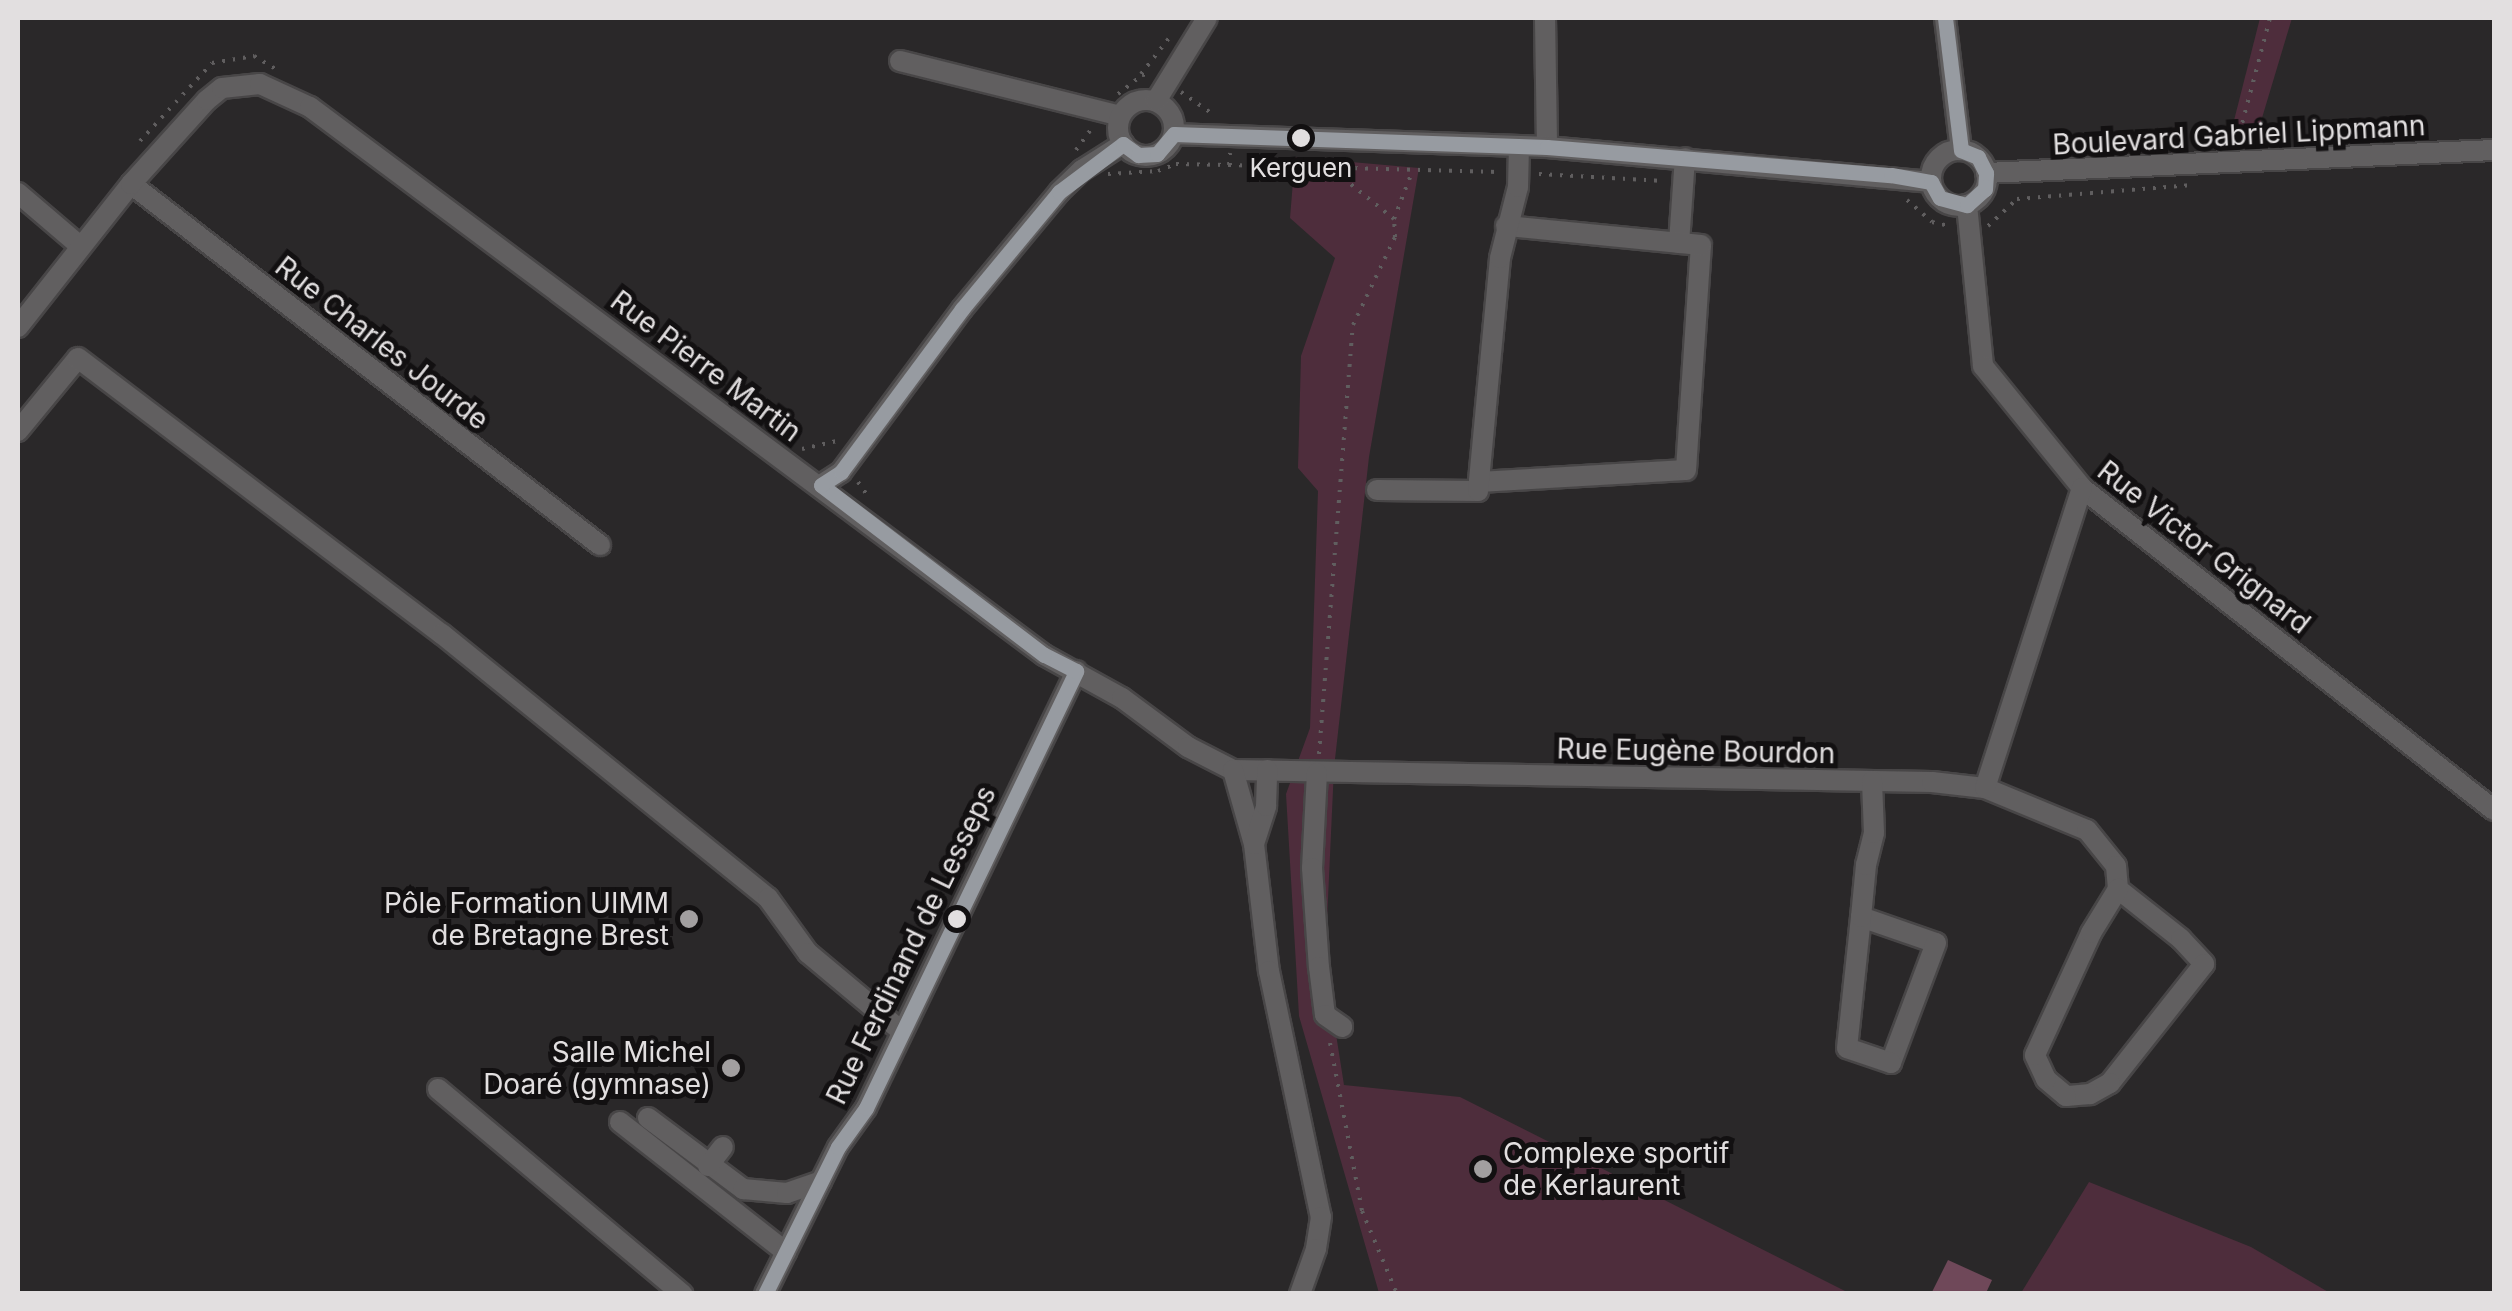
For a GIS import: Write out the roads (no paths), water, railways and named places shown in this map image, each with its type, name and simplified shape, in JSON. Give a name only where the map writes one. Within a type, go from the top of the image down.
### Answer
[{"type":"street","points":[[1156,101],[1208,18]]},
{"type":"street","points":[[1545,18],[1547,147]]},
{"type":"street","points":[[1946,18],[1961,150]]},
{"type":"street","points":[[900,61],[1111,114],[1131,103],[1156,101],[1169,110],[1174,134]]},
{"type":"street","name":"Rue Pierre Martin","points":[[18,326],[131,184],[222,88],[239,83],[283,91],[310,107],[1044,655],[1122,698],[1188,747],[1233,770],[1295,773]]},
{"type":"street","points":[[1111,114],[1123,144],[1138,155],[1156,154],[1174,134]]},
{"type":"street","points":[[1174,134],[1547,147],[1931,182]]},
{"type":"street","points":[[821,486],[842,472],[962,309],[1059,192],[1082,170],[1123,144]]},
{"type":"street","points":[[1377,490],[1478,491],[1506,226],[1518,187],[1518,146]]},
{"type":"street","points":[[1961,150],[1978,157],[1986,173],[1984,189],[1967,205],[1940,198],[1931,182],[1938,158],[1961,150]]},
{"type":"street","name":"Boulevard Gabriel Lippmann","points":[[1986,173],[2494,150]]},
{"type":"street","points":[[1679,243],[1685,158]]},
{"type":"street","name":"Rue Charles Jourde","points":[[131,184],[600,545]]},
{"type":"street","points":[[18,192],[80,246]]},
{"type":"street","name":"Rue Victor Grignard","points":[[1967,205],[1984,366],[2082,488],[2494,810]]},
{"type":"street","points":[[1479,482],[1686,470],[1700,245],[1506,226]]},
{"type":"street","points":[[18,431],[78,358],[442,634],[752,885],[780,911],[808,953],[900,1030]]},
{"type":"street","points":[[1985,788],[2082,488]]},
{"type":"street","name":"Rue Ferdinand de Lesseps","points":[[765,1294],[821,1182],[866,1108],[900,1030],[1076,672]]},
{"type":"street","points":[[1233,770],[1254,844],[1270,971],[1321,1217],[1316,1249],[1300,1294]]},
{"type":"street","points":[[1254,844],[1266,806],[1267,770]]},
{"type":"street","name":"Rue Eugène Bourdon","points":[[1295,773],[1872,781],[1985,788],[2087,830],[2116,866],[2118,889]]},
{"type":"street","points":[[1317,774],[1312,868],[1334,1021]]},
{"type":"street","points":[[1860,917],[1936,943],[1891,1063],[1847,1048],[1860,917],[1874,833],[1872,781]]},
{"type":"street","points":[[2118,889],[2181,939],[2204,964],[2110,1083],[2090,1094],[2066,1096],[2046,1079],[2035,1055],[2091,933],[2118,889]]},
{"type":"street","points":[[438,1088],[678,1292]]},
{"type":"street","points":[[648,1118],[743,1189],[766,1194],[821,1182]]},
{"type":"street","points":[[620,1122],[786,1252]]},
{"type":"street","points":[[708,1166],[723,1147]]},
{"type":"place","name":"Kerguen","points":[[1301,138]]},
{"type":"place","name":"Pôle Formation UIMM de Bretagne Brest","points":[[689,919]]},
{"type":"place","name":"Salle Michel Doaré (gymnase)","points":[[731,1068]]},
{"type":"place","name":"Complexe sportif de Kerlaurent","points":[[1483,1169]]}]
